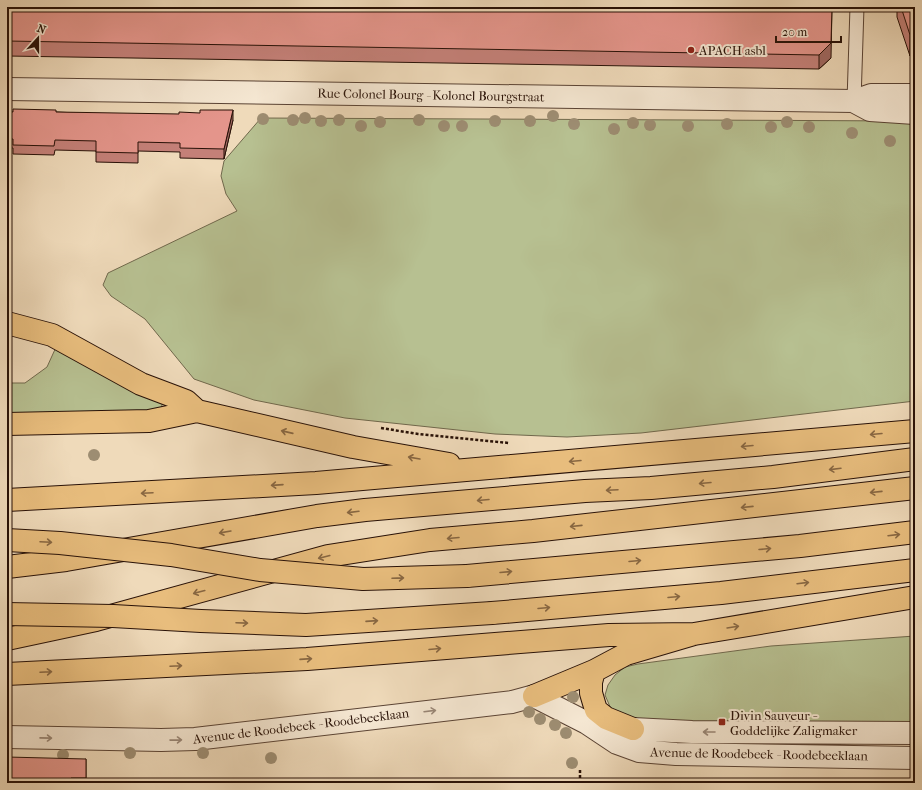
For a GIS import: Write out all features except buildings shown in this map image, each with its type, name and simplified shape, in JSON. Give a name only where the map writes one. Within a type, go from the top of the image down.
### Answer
[{"type":"highway","points":[[7,323],[52,335],[141,384],[186,401],[196,411]]},
{"type":"highway","points":[[7,424],[149,421],[196,411],[353,447],[480,469]]},
{"type":"highway","points":[[7,500],[316,482],[915,431]]},
{"type":"highway","points":[[7,567],[66,560],[317,516],[365,510],[570,492],[651,488],[773,477],[915,459]]},
{"type":"highway","points":[[7,639],[96,620],[328,556],[430,540],[533,531],[915,488]]},
{"type":"highway","points":[[7,540],[60,543],[171,556],[260,570],[363,579],[467,576],[800,546],[915,532]]},
{"type":"highway","points":[[7,614],[113,616],[208,622],[306,625],[492,613],[720,593],[915,570]]},
{"type":"highway","points":[[534,696],[594,671],[626,654],[694,634],[915,597]]},
{"type":"highway","points":[[7,674],[307,659],[609,636],[694,634]]},
{"type":"highway","points":[[594,671],[591,682],[591,693],[596,710],[606,718],[633,729]]},
{"type":"street","name":"Rue Colonel Bourg - Kolonel Bourgstraat","points":[[7,89],[854,101],[871,96],[915,95]]},
{"type":"street","name":"Rue Colonel Bourg - Kolonel Bourgstraat","points":[[854,101],[870,110],[915,113]]},
{"type":"street","name":"Avenue de Roodebeek - Roodebeeklaan","points":[[7,737],[161,740],[195,739],[512,702],[534,696],[588,723],[617,743],[639,751],[661,754],[915,758]]},
{"type":"street","name":"Avenue de Roodebeek - Roodebeeklaan","points":[[588,723],[633,729],[692,732],[915,733]]},
{"type":"lane","points":[[854,101],[857,7]]},
{"type":"path","points":[[379,427],[418,434],[510,443]]},
{"type":"path","points":[[580,770],[580,783]]},
{"type":"green space","points":[[261,118],[910,121],[915,125],[915,401],[641,433],[567,437],[495,434],[345,418],[254,400],[194,379],[145,319],[111,296],[103,285],[108,273],[237,211],[226,194],[221,176],[224,161]]},
{"type":"green space","points":[[57,345],[163,400],[161,410],[7,415],[7,383],[25,383],[47,367]]},
{"type":"green space","points":[[915,636],[915,723],[648,722],[628,719],[611,709],[605,695],[608,685],[615,675],[625,667],[638,664],[771,646]]},
{"type":"place","name":"APACH asbl","points":[[691,50]]},
{"type":"place","name":"Divin Sauveur - Goddelijke Zaligmaker","points":[[722,722]]}]
